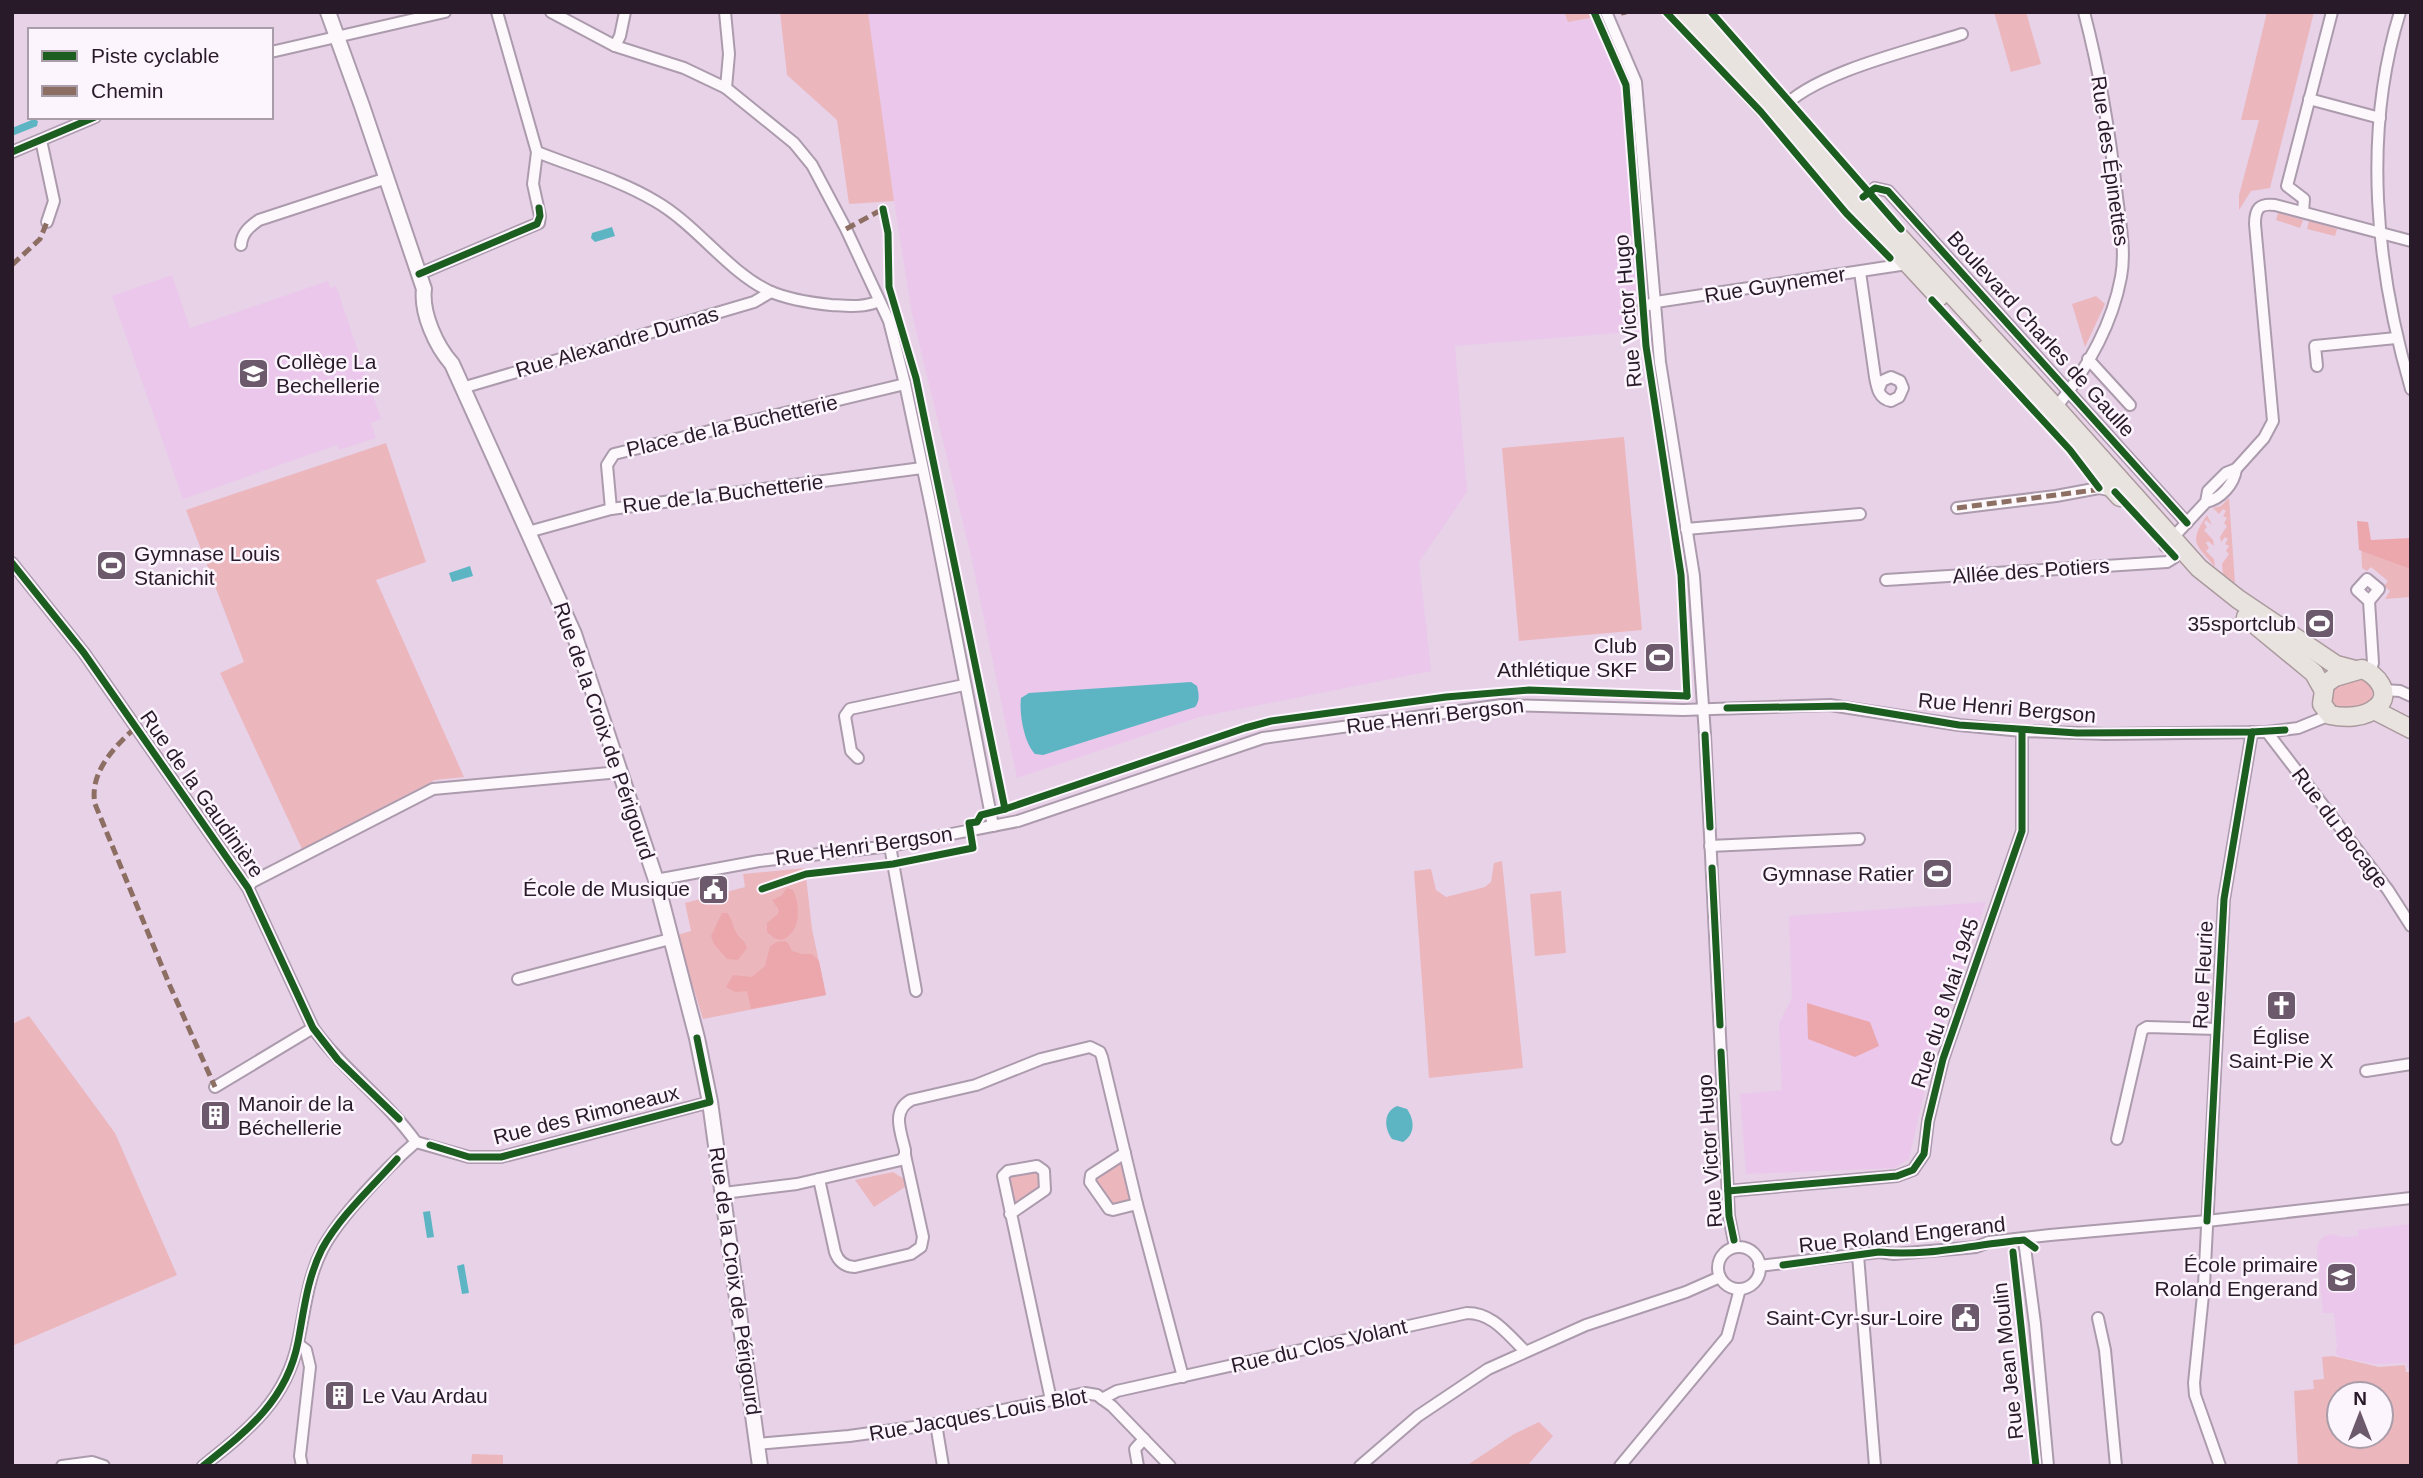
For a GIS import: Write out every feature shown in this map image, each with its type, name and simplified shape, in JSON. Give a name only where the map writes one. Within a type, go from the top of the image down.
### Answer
[{"type":"main road","name":"Boulevard Charles de Gaulle","points":[[1675,12],[1907,264],[2052,413],[2115,492],[2171,547],[2219,586],[2336,665],[2363,671]]},
{"type":"main road","name":"Boulevard Charles de Gaulle","points":[[1693,12],[1863,197],[2205,587],[2244,614],[2314,673],[2322,707]]},
{"type":"main road","points":[[2380,698],[2351,718],[2322,707],[2329,680],[2363,671],[2378,677],[2380,698],[2411,729]]},
{"type":"main road","points":[[2380,698],[2411,717]]},
{"type":"street","name":"Rue de la Croix de Périgourd","points":[[328,12],[424,289],[423,301],[432,327],[442,352],[452,364],[573,634],[656,880],[710,1102],[760,1466]]},
{"type":"street","points":[[273,52],[445,12]]},
{"type":"street","points":[[419,274],[537,225],[540,216],[533,184],[537,152],[497,12]]},
{"type":"street","points":[[551,12],[615,46],[684,68],[726,88],[794,143],[812,165],[846,229],[888,321],[905,384],[993,826]]},
{"type":"street","points":[[615,46],[625,12]]},
{"type":"street","points":[[725,12],[729,54],[726,88]]},
{"type":"street","name":"Rue Victor Hugo","points":[[1606,12],[1636,82],[1664,385],[1694,576],[1704,709],[1728,1216],[1735,1247]]},
{"type":"street","name":"Rue Victor Hugo","points":[[1615,31],[1616,12]]},
{"type":"street","name":"Rue des Épinettes","points":[[2052,413],[2069,393],[2110,316],[2122,274],[2108,119],[2084,12]]},
{"type":"street","points":[[2303,212],[2304,199],[2287,186],[2332,12]]},
{"type":"street","points":[[2400,12],[2394,29],[2380,118],[2378,162],[2387,293],[2396,338],[2411,389]]},
{"type":"street","points":[[1782,109],[1788,101],[1814,84],[1962,34]]},
{"type":"street","points":[[2309,99],[2380,118]]},
{"type":"street","points":[[12,152],[90,119]]},
{"type":"street","points":[[41,140],[54,201],[47,222]]},
{"type":"street","points":[[537,152],[579,169],[603,175],[656,201],[749,278],[771,292],[824,304],[868,306],[879,301]]},
{"type":"street","points":[[242,245],[242,236],[260,220],[387,178]]},
{"type":"street","name":"Boulevard Charles de Gaulle","points":[[1863,197],[1875,188],[1888,191],[2188,523]]},
{"type":"street","points":[[2171,547],[2207,502],[2216,500],[2235,479],[2236,469],[2264,438],[2273,421],[2255,225],[2258,207],[2264,204],[2275,205],[2411,240]]},
{"type":"street","name":"Rue Guynemer","points":[[1643,307],[1656,302],[1907,264]]},
{"type":"street","points":[[1860,272],[1879,390]]},
{"type":"street","name":"Rue Alexandre Dumas","points":[[462,388],[754,302],[771,292]]},
{"type":"street","points":[[2317,366],[2315,346],[2396,338]]},
{"type":"street","points":[[2088,359],[2130,405]]},
{"type":"street","name":"Place de la Buchetterie","points":[[611,509],[607,465],[614,454],[905,384]]},
{"type":"street","name":"Rue de la Buchetterie","points":[[528,533],[611,509],[922,468]]},
{"type":"street","points":[[1956,508],[2099,488],[2115,492]]},
{"type":"street","points":[[1686,529],[1860,514]]},
{"type":"street","name":"Allée des Potiers","points":[[1886,580],[2167,562],[2171,547]]},
{"type":"street","name":"Rue de la Gaudinière","points":[[12,563],[84,653],[248,888],[313,1028],[338,1060],[400,1121],[416,1142]]},
{"type":"street","points":[[2363,671],[2372,663],[2369,601]]},
{"type":"street","points":[[858,758],[849,745],[845,716],[850,709],[964,685]]},
{"type":"street","points":[[2380,698],[2400,691],[2411,696]]},
{"type":"street","name":"Rue Henri Bergson","points":[[656,880],[759,861],[890,846],[993,826],[1055,809],[1263,738],[1513,704],[1704,709],[1830,705],[1959,725],[2022,731],[2105,734],[2286,730],[2298,727],[2322,707]]},
{"type":"street","name":"Rue du 8 Mai 1945","points":[[1728,1191],[1898,1176],[1913,1170],[1922,1160],[1943,1059],[2022,831],[2022,731]]},
{"type":"street","name":"Rue Fleurie","points":[[2220,1466],[2195,1395],[2194,1383],[2204,1285],[2224,899],[2252,732]]},
{"type":"street","name":"Rue du Bocage","points":[[2267,732],[2388,890],[2411,926]]},
{"type":"street","points":[[248,888],[253,882],[433,789],[620,772]]},
{"type":"street","points":[[1710,846],[1859,839]]},
{"type":"street","points":[[890,846],[916,991]]},
{"type":"street","points":[[517,979],[670,939]]},
{"type":"street","points":[[2117,1139],[2142,1030],[2147,1027],[2217,1030]]},
{"type":"street","points":[[215,1087],[313,1028]]},
{"type":"street","points":[[819,1180],[835,1252],[840,1262],[855,1268],[911,1254],[921,1247],[923,1237],[898,1120],[903,1105],[911,1100],[976,1085],[1041,1059],[1090,1047],[1100,1052],[1183,1377]]},
{"type":"street","points":[[2366,1071],[2411,1064]]},
{"type":"street","name":"Rue des Rimoneaux","points":[[416,1142],[469,1157],[500,1157],[710,1102]]},
{"type":"street","points":[[205,1465],[265,1413],[279,1391],[298,1344],[306,1295],[322,1250],[351,1211],[401,1154],[416,1142]]},
{"type":"street","points":[[1125,1153],[1091,1175],[1090,1182],[1109,1209],[1137,1205]]},
{"type":"street","points":[[724,1193],[778,1188],[819,1180],[901,1160],[905,1156]]},
{"type":"street","points":[[1010,1214],[1045,1190],[1044,1171],[1037,1166],[1008,1171],[1003,1176],[1010,1214],[1051,1401]]},
{"type":"street","name":"Rue Roland Engerand","points":[[1759,1266],[1858,1255],[1954,1249],[1989,1242],[2411,1198]]},
{"type":"street","name":"Rue Jean Moulin","points":[[2024,1240],[2048,1466]]},
{"type":"street","points":[[1735,1247],[1752,1251],[1759,1266],[1759,1273],[1753,1283],[1740,1289],[1725,1284],[1718,1269],[1723,1255],[1735,1247]]},
{"type":"street","points":[[1858,1255],[1875,1466]]},
{"type":"street","points":[[1364,1463],[1392,1437],[1450,1393],[1488,1369],[1586,1325],[1686,1292],[1720,1277]]},
{"type":"street","points":[[1620,1466],[1727,1336],[1740,1289]]},
{"type":"street","name":"Rue du Clos Volant","points":[[1102,1399],[1117,1391],[1467,1312],[1491,1318],[1525,1351]]},
{"type":"street","points":[[2098,1318],[2105,1350],[2116,1466]]},
{"type":"street","points":[[298,1344],[306,1350],[310,1367],[300,1456],[302,1466]]},
{"type":"street","name":"Rue Jacques Louis Blot","points":[[757,1444],[849,1436],[936,1424],[1085,1393],[1097,1395],[1112,1406],[1170,1466]]},
{"type":"street","points":[[936,1424],[943,1466]]},
{"type":"street","points":[[1138,1466],[1135,1449],[1144,1439]]},
{"type":"street","points":[[62,1466],[92,1462],[104,1466]]},
{"type":"shaded area","points":[[780,12],[868,12],[894,201],[849,204],[837,120],[787,75]]},
{"type":"shaded area","points":[[868,12],[1564,12],[1568,22],[1591,19],[1619,81],[1622,97],[1643,331],[1455,346],[1467,492],[1419,562],[1431,671],[1199,717],[1017,778],[971,556],[912,314]]},
{"type":"shaded area","points":[[1564,12],[1600,12],[1602,16],[1568,22]]},
{"type":"shaded area","points":[[1994,12],[2026,12],[2041,64],[2011,72]]},
{"type":"shaded area","points":[[2267,12],[2314,12],[2270,188],[2251,191],[2239,210],[2239,195],[2259,120],[2241,120]]},
{"type":"shaded area","points":[[2278,213],[2303,220],[2300,228],[2276,220]]},
{"type":"shaded area","points":[[2309,221],[2337,229],[2335,236],[2307,229]]},
{"type":"shaded area","name":"Collège La Bechellerie","points":[[172,275],[190,328],[328,281],[330,288],[336,286],[381,419],[371,423],[376,438],[339,450],[337,445],[183,499],[112,296]]},
{"type":"shaded area","points":[[2096,296],[2105,304],[2085,347],[2072,304]]},
{"type":"shaded area","points":[[1624,437],[1642,630],[1519,641],[1502,448]]},
{"type":"shaded area","points":[[386,443],[426,562],[376,580],[464,777],[435,780],[302,849],[220,673],[244,662],[186,510]]},
{"type":"shaded area","points":[[2229,498],[2235,583],[2223,574],[2222,564],[2229,554],[2226,551],[2229,546],[2225,544],[2228,539],[2225,537],[2221,542],[2220,537],[2227,526],[2224,523],[2227,518],[2223,516],[2226,511],[2223,509],[2219,514],[2213,508],[2221,506]]},
{"type":"shaded area","points":[[2207,515],[2212,525],[2206,520],[2204,523],[2207,527],[2204,530],[2213,540],[2214,546],[2208,541],[2206,543],[2209,548],[2206,551],[2214,559],[2215,567],[2199,548],[2196,538]]},
{"type":"shaded area","points":[[2357,521],[2368,522],[2371,540],[2411,538],[2411,569],[2359,550]]},
{"type":"shaded area","points":[[2411,543],[2411,597],[2385,599],[2390,591],[2384,586],[2388,581],[2371,567],[2367,571],[2362,568],[2361,545]]},
{"type":"shaded area","points":[[2359,678],[2372,685],[2369,701],[2354,707],[2333,705],[2333,689]]},
{"type":"shaded area","points":[[1502,861],[1523,1068],[1429,1078],[1414,871],[1431,869],[1436,890],[1446,897],[1485,887],[1491,882],[1494,863]]},
{"type":"shaded area","points":[[805,868],[812,929],[826,995],[703,1019],[677,935],[691,931],[685,903],[745,887],[743,874]]},
{"type":"shaded area","points":[[787,888],[793,890],[796,896],[798,919],[788,937],[781,940],[767,932],[767,923],[779,910],[772,900],[781,896]]},
{"type":"shaded area","points":[[1561,891],[1566,953],[1535,956],[1530,894]]},
{"type":"shaded area","points":[[1986,902],[1934,1050],[1909,1159],[1894,1168],[1746,1174],[1740,1094],[1782,1090],[1779,1023],[1792,998],[1789,916]]},
{"type":"shaded area","points":[[722,913],[729,915],[737,934],[746,945],[747,948],[738,960],[727,959],[714,944],[711,936]]},
{"type":"shaded area","points":[[785,941],[792,951],[812,954],[819,961],[826,995],[751,1009],[747,991],[735,992],[726,987],[733,975],[752,977],[765,966],[770,946]]},
{"type":"shaded area","points":[[1807,1003],[1870,1022],[1879,1046],[1855,1057],[1808,1039]]},
{"type":"shaded area","points":[[29,1016],[115,1133],[177,1275],[12,1346],[12,1024]]},
{"type":"shaded area","points":[[1115,1163],[1123,1165],[1131,1199],[1114,1206],[1097,1185],[1097,1179]]},
{"type":"shaded area","points":[[893,1172],[904,1179],[905,1187],[874,1207],[855,1180]]},
{"type":"shaded area","points":[[1035,1172],[1038,1174],[1040,1188],[1013,1206],[1007,1179],[1009,1175]]},
{"type":"shaded area","name":"École primaire Roland Engerand","points":[[2411,1224],[2411,1370],[2408,1370],[2406,1363],[2375,1364],[2340,1357],[2335,1352],[2337,1347],[2334,1313],[2323,1313],[2318,1243],[2330,1234],[2342,1237],[2358,1236],[2358,1230]]},
{"type":"shaded area","points":[[2333,1356],[2379,1367],[2405,1365],[2406,1372],[2411,1372],[2411,1466],[2298,1466],[2294,1391],[2314,1389],[2313,1380],[2324,1379],[2322,1357]]},
{"type":"shaded area","points":[[1539,1422],[1553,1436],[1527,1466],[1466,1466],[1514,1434]]},
{"type":"shaded area","points":[[472,1454],[503,1455],[503,1466],[471,1466]]},
{"type":"water","points":[[34,119],[38,121],[37,126],[12,136],[12,128]]},
{"type":"water","points":[[612,227],[615,236],[595,242],[591,238],[592,233]]},
{"type":"water","points":[[470,566],[473,576],[452,582],[449,573]]},
{"type":"water","points":[[1191,682],[1197,686],[1198,692],[1195,707],[1043,755],[1035,754],[1025,735],[1021,698],[1029,693]]},
{"type":"water","points":[[1397,1106],[1407,1109],[1412,1123],[1412,1131],[1403,1142],[1392,1139],[1386,1125],[1389,1112]]},
{"type":"water","points":[[430,1211],[434,1237],[427,1238],[423,1212]]},
{"type":"water","points":[[464,1264],[469,1293],[462,1294],[457,1266]]},
{"type":"marked path","points":[[1621,13],[1626,12]]},
{"type":"marked path","points":[[846,229],[883,209],[885,214]]},
{"type":"marked path","points":[[12,265],[40,239],[47,222]]},
{"type":"marked path","points":[[1957,508],[2102,489]]},
{"type":"marked path","points":[[135,728],[112,752],[99,771],[94,793],[95,804],[215,1087]]},
{"type":"cycle path","points":[[1594,12],[1626,85],[1646,346],[1681,575],[1687,696]]},
{"type":"cycle path","points":[[1666,12],[1761,112],[1846,213],[1890,258]]},
{"type":"cycle path","points":[[1711,12],[1901,229]]},
{"type":"cycle path","points":[[12,152],[90,119]]},
{"type":"cycle path","points":[[1863,197],[1875,188],[1888,191],[2187,523]]},
{"type":"cycle path","points":[[419,274],[537,224],[539,208]]},
{"type":"cycle path","points":[[883,209],[888,233],[889,287],[916,378],[1005,809]]},
{"type":"cycle path","points":[[1932,300],[2070,450],[2099,488]]},
{"type":"cycle path","points":[[2115,492],[2175,557]]},
{"type":"cycle path","points":[[12,563],[84,653],[248,888],[313,1028],[338,1060],[399,1119]]},
{"type":"cycle path","points":[[762,889],[806,874],[893,864],[973,848],[969,823],[977,822],[981,815],[1271,721],[1446,697],[1529,690],[1687,696]]},
{"type":"cycle path","points":[[1727,708],[1844,706],[1959,725],[2077,733],[2285,730]]},
{"type":"cycle path","points":[[1728,1191],[1897,1176],[1913,1170],[1924,1154],[1928,1121],[1943,1059],[2022,831],[2022,731]]},
{"type":"cycle path","points":[[2207,1221],[2224,899],[2252,732]]},
{"type":"cycle path","points":[[1705,735],[1710,827]]},
{"type":"cycle path","points":[[1712,868],[1720,1025]]},
{"type":"cycle path","points":[[430,1145],[469,1157],[501,1157],[710,1102],[697,1038]]},
{"type":"cycle path","points":[[1721,1052],[1729,1216],[1734,1240]]},
{"type":"cycle path","points":[[203,1466],[249,1427],[275,1397],[293,1363],[309,1283],[322,1249],[347,1213],[397,1159]]},
{"type":"cycle path","points":[[1783,1265],[1879,1252],[1915,1253],[2024,1240],[2035,1248]]},
{"type":"cycle path","points":[[2013,1252],[2036,1466]]},
{"type":"place","name":"Collège La Bechellerie","points":[[253,374]]},
{"type":"place","name":"Gymnase Louis Stanichit","points":[[111,566]]},
{"type":"place","name":"35sportclub","points":[[2319,624]]},
{"type":"place","name":"Club Athlétique SKF","points":[[1660,658]]},
{"type":"place","name":"Gymnase Ratier","points":[[1937,874]]},
{"type":"place","name":"École de Musique","points":[[713,889]]},
{"type":"place","name":"Église Saint-Pie X","points":[[2281,1005]]},
{"type":"place","name":"Manoir de la Béchellerie","points":[[215,1116]]},
{"type":"place","name":"École primaire Roland Engerand","points":[[2341,1277]]},
{"type":"place","name":"Saint-Cyr-sur-Loire","points":[[1966,1318]]},
{"type":"place","name":"Le Vau Ardau","points":[[339,1396]]}]
